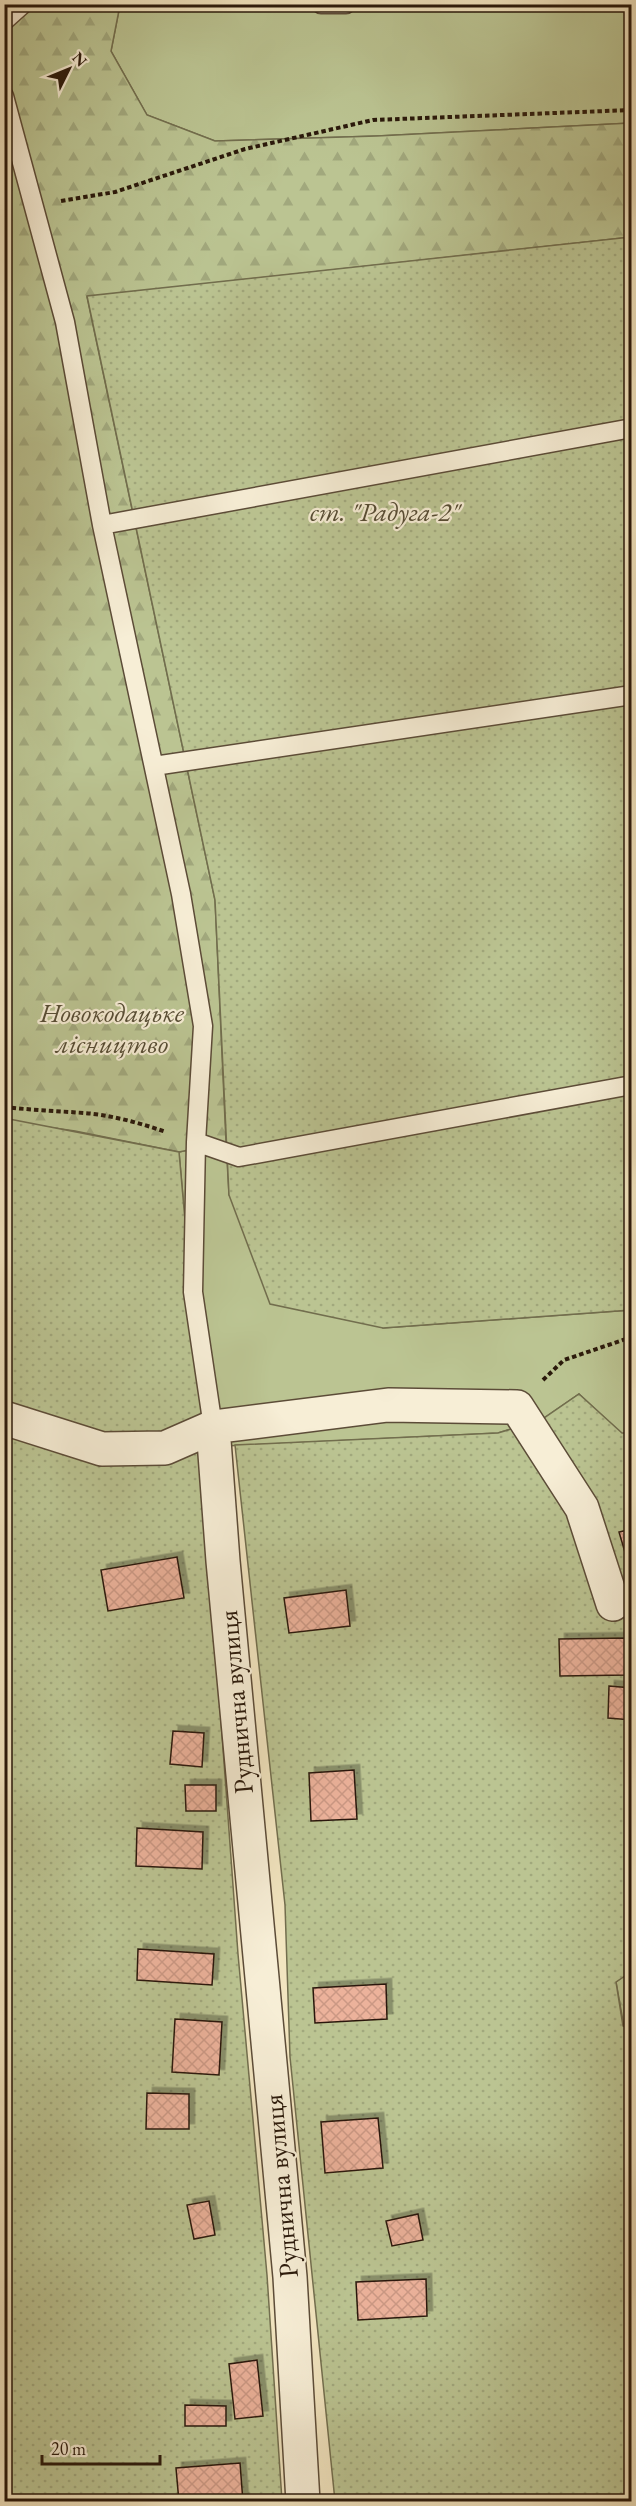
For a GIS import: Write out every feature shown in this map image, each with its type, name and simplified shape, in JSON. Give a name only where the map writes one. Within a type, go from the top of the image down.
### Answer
[{"type":"street","points":[[4,1418],[102,1449],[165,1448],[213,1427],[388,1405],[517,1407],[582,1508],[613,1604]]},
{"type":"street","name":"Руднична вулиця","points":[[213,1427],[227,1608],[290,2277],[303,2502]]},
{"type":"lane","points":[[4,21],[23,4]]},
{"type":"lane","points":[[321,4],[345,4]]},
{"type":"lane","points":[[4,96],[65,322],[102,525],[181,894],[203,1026],[196,1142],[193,1292],[213,1427]]},
{"type":"lane","points":[[102,525],[632,428]]},
{"type":"lane","points":[[154,766],[632,695]]},
{"type":"lane","points":[[196,1142],[239,1157],[632,1085]]},
{"type":"path","points":[[32,205],[115,192],[245,149],[373,120],[632,110]]},
{"type":"path","points":[[4,1107],[41,1112],[86,1113],[148,1126],[196,1142]]},
{"type":"path","points":[[517,1407],[564,1359],[632,1337]]},
{"type":"green space","name":"Новокодацьке лісництво","points":[[4,5],[120,5],[111,51],[147,115],[215,141],[377,136],[631,123],[631,237],[87,297],[215,900],[226,1142],[179,1152],[75,1131],[5,1121]]},
{"type":"green space","points":[[120,5],[631,5],[631,123],[377,136],[215,141],[147,115],[111,51]]},
{"type":"green space","name":"ст. \"Радуга-2\"","points":[[631,237],[631,1310],[383,1328],[270,1304],[229,1195],[215,900],[87,296]]},
{"type":"green space","points":[[4,1118],[179,1152],[205,1447],[210,1570],[238,1954],[267,2275],[282,2501],[5,2501]]},
{"type":"green space","points":[[226,1142],[229,1195],[383,1328],[631,1310],[631,1433],[622,1434],[579,1394],[541,1420],[498,1433],[205,1447],[179,1152]]},
{"type":"green space","points":[[579,1394],[622,1433],[631,1433],[632,1971],[616,1982],[623,2026],[632,2030],[631,2501],[335,2501],[290,2057],[285,1905],[235,1445],[498,1433],[541,1420]]},
{"type":"green space","points":[[631,1971],[631,2030],[624,2027],[616,1982]]},
{"type":"building","points":[[632,1529],[632,1576],[619,1532]]},
{"type":"building","points":[[177,1557],[184,1598],[108,1611],[101,1570]]},
{"type":"building","points":[[346,1590],[350,1626],[289,1633],[284,1598]]},
{"type":"building","points":[[627,1638],[628,1675],[560,1676],[559,1639]]},
{"type":"building","points":[[609,1686],[632,1688],[632,1720],[608,1718]]},
{"type":"building","points":[[173,1731],[204,1733],[202,1767],[170,1764]]},
{"type":"building","points":[[354,1770],[357,1819],[311,1821],[309,1773]]},
{"type":"building","points":[[185,1785],[216,1785],[216,1811],[186,1811]]},
{"type":"building","points":[[137,1828],[203,1832],[202,1869],[136,1866]]},
{"type":"building","points":[[138,1949],[214,1954],[212,1985],[137,1980]]},
{"type":"building","points":[[386,1984],[387,2019],[315,2023],[313,1988]]},
{"type":"building","points":[[175,2019],[222,2022],[219,2075],[172,2072]]},
{"type":"building","points":[[147,2093],[189,2094],[189,2129],[146,2129]]},
{"type":"building","points":[[378,2118],[383,2168],[325,2173],[321,2122]]},
{"type":"building","points":[[209,2201],[215,2235],[194,2239],[187,2205]]},
{"type":"building","points":[[418,2214],[423,2240],[392,2246],[386,2221]]},
{"type":"building","points":[[426,2279],[427,2316],[358,2320],[356,2282]]},
{"type":"building","points":[[257,2360],[263,2416],[235,2419],[229,2364]]},
{"type":"building","points":[[185,2405],[226,2406],[226,2426],[185,2426]]},
{"type":"building","points":[[240,2463],[243,2502],[179,2502],[176,2468]]}]
